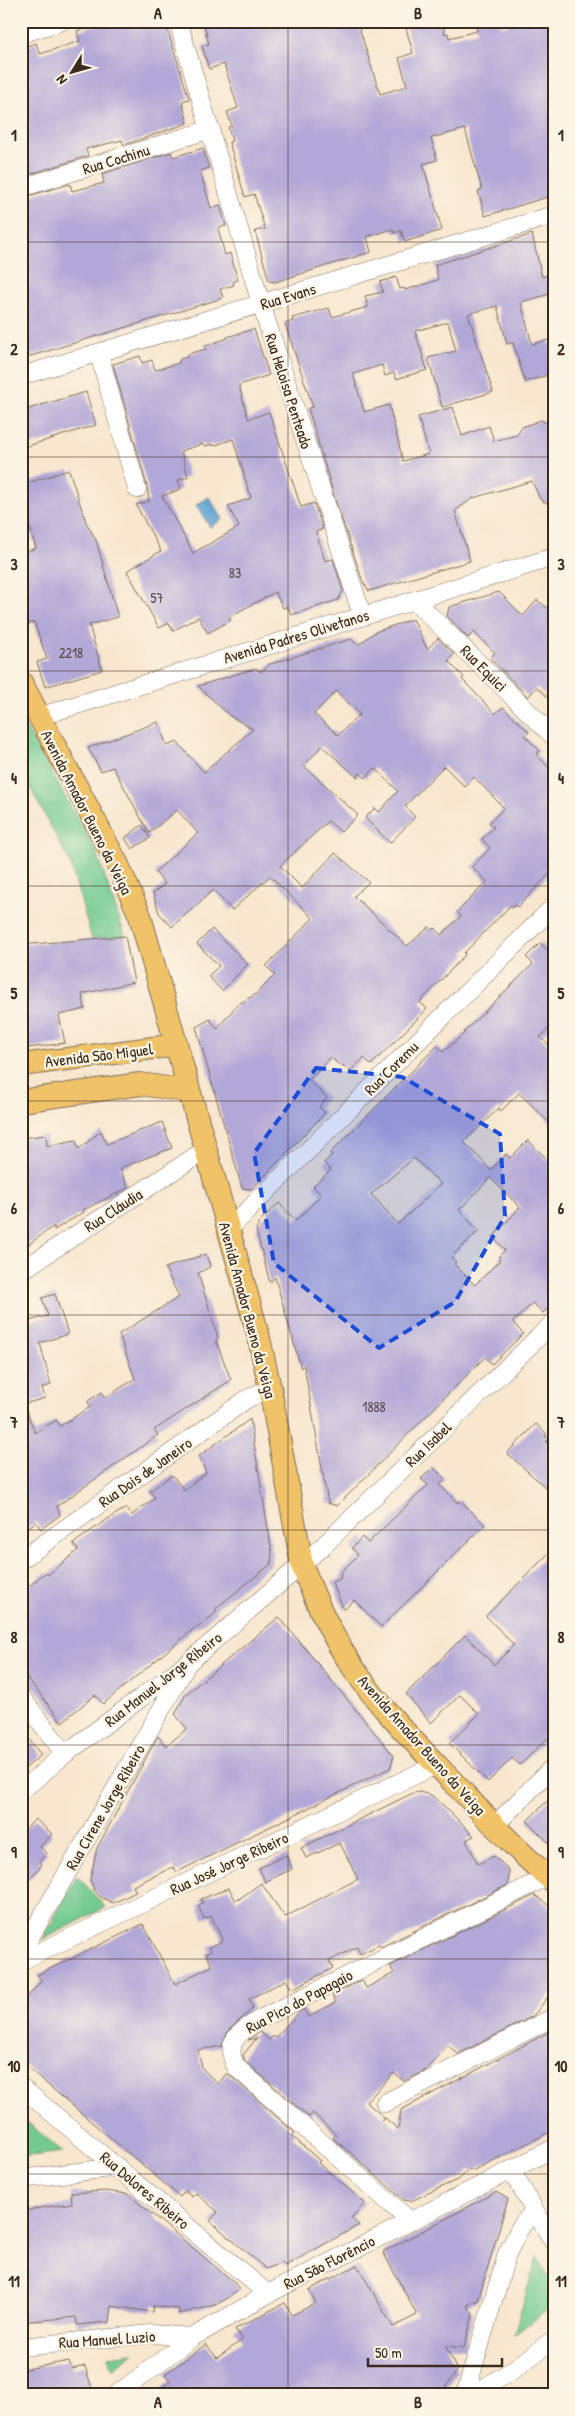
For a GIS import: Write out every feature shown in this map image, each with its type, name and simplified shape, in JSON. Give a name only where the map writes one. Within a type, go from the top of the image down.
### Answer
[{"type":"main road","name":"Avenida Amador Bueno da Veiga","points":[[21,682],[118,863],[140,916],[258,1334],[270,1388],[302,1565],[311,1590],[332,1634],[353,1668],[372,1693],[436,1765],[494,1826],[550,1879]]},
{"type":"main road","name":"Avenida São Miguel","points":[[21,1065],[179,1054]]},
{"type":"main road","name":"Avenida São Miguel","points":[[140,1084],[179,1054]]},
{"type":"main road","name":"Avenida São Miguel","points":[[21,1101],[140,1084],[188,1090]]},
{"type":"street","points":[[21,34],[62,21]]},
{"type":"street","name":"Rua Heloisa Penteado","points":[[178,21],[261,304],[362,615]]},
{"type":"street","name":"Rua Cochinu","points":[[21,188],[210,130]]},
{"type":"street","name":"Rua Evans","points":[[21,376],[554,216]]},
{"type":"street","points":[[98,354],[136,489]]},
{"type":"street","name":"Avenida Padres Olivetanos","points":[[38,716],[554,557]]},
{"type":"street","name":"Rua Equici","points":[[414,600],[554,737]]},
{"type":"street","name":"Rua Coremu","points":[[228,1230],[554,906]]},
{"type":"street","name":"Rua Cláudia","points":[[21,1270],[205,1150]]},
{"type":"street","name":"Rua Isabel","points":[[302,1565],[554,1322]]},
{"type":"street","name":"Rua Dois de Janeiro","points":[[21,1560],[247,1399],[270,1388]]},
{"type":"street","name":"Rua Manuel Jorge Ribeiro","points":[[21,1791],[66,1754],[189,1662],[302,1565]]},
{"type":"street","name":"Rua Cirene Jorge Ribeiro","points":[[21,1953],[189,1662]]},
{"type":"street","points":[[21,1697],[66,1754]]},
{"type":"street","name":"Rua José Jorge Ribeiro","points":[[21,1961],[436,1765]]},
{"type":"street","points":[[494,1826],[554,1766]]},
{"type":"street","name":"Rua Pico do Papagaio","points":[[409,2220],[236,2067],[230,2056],[232,2044],[240,2032],[260,2019],[550,1879]]},
{"type":"street","points":[[385,2103],[554,2017]]},
{"type":"street","name":"Rua Dolores Ribeiro","points":[[21,2087],[268,2294]]},
{"type":"street","name":"Rua São Florêncio","points":[[116,2395],[194,2337],[268,2294],[409,2220],[554,2148]]},
{"type":"street","points":[[21,2179],[118,2167]]},
{"type":"street","points":[[511,2170],[554,2243]]},
{"type":"street","points":[[465,2395],[507,2254],[520,2228],[534,2210]]},
{"type":"street","name":"Rua Manuel Luzio","points":[[21,2347],[151,2334],[194,2337]]},
{"type":"street","points":[[473,2395],[513,2370],[554,2339]]},
{"type":"highlighted area","points":[[316,1068],[402,1077],[500,1134],[505,1216],[455,1302],[379,1348],[274,1263],[254,1153]]},
{"type":"green space","points":[[21,719],[97,853],[125,936],[92,939],[70,863],[21,770]]},
{"type":"green space","points":[[77,1876],[106,1907],[42,1940]]},
{"type":"green space","points":[[21,2117],[63,2152],[21,2157]]},
{"type":"green space","points":[[537,2257],[554,2287],[554,2304],[514,2335]]},
{"type":"green space","points":[[134,2353],[112,2369],[108,2356]]},
{"type":"water","points":[[209,497],[223,519],[210,527],[196,505]]},
{"type":"building","points":[[123,21],[165,21],[189,99],[182,101],[188,123],[124,145],[122,140],[86,149],[88,156],[21,177],[21,48],[36,43],[40,54],[80,41],[77,31],[106,22],[108,26]]},
{"type":"building","points":[[203,21],[357,21],[380,94],[407,86],[399,58],[413,53],[404,21],[442,21],[445,34],[448,33],[449,38],[477,31],[475,21],[499,21],[501,27],[517,21],[554,21],[554,195],[485,216],[478,191],[482,190],[465,129],[431,138],[437,160],[423,164],[442,230],[405,242],[401,231],[394,233],[393,229],[367,237],[371,252],[275,282],[269,281],[255,231],[265,229],[254,194],[245,197],[229,142],[232,141],[228,127],[232,126],[227,112],[238,108],[224,64],[209,69],[202,46],[209,44]]},
{"type":"building","points":[[203,148],[209,168],[200,171],[211,208],[220,205],[226,226],[218,228],[225,255],[230,253],[238,280],[233,282],[234,285],[220,289],[223,298],[21,359],[21,218],[26,217],[21,198],[70,184],[72,191],[104,183],[102,174],[171,152],[173,157]]},
{"type":"building","points":[[532,234],[542,277],[554,273],[554,293],[521,302],[532,344],[549,340],[554,355],[554,373],[525,382],[513,343],[507,344],[497,306],[468,314],[493,392],[442,407],[428,358],[456,351],[448,322],[415,331],[427,370],[396,379],[394,373],[385,376],[382,365],[353,374],[364,412],[389,405],[403,461],[429,454],[418,417],[453,407],[462,436],[489,426],[494,441],[517,435],[522,427],[541,420],[548,424],[554,445],[554,501],[546,503],[540,499],[532,481],[473,498],[455,511],[470,561],[369,591],[363,582],[334,496],[308,408],[313,407],[285,324],[293,321],[292,318],[329,308],[332,317],[368,307],[365,296],[383,292],[380,282],[396,277],[400,289],[404,288],[405,290],[438,280],[435,265]]},
{"type":"building","points":[[254,329],[269,375],[239,385],[248,419],[269,412],[301,507],[314,503],[323,529],[316,532],[325,561],[333,559],[343,591],[338,600],[291,615],[288,606],[283,608],[275,592],[229,617],[231,620],[208,633],[198,617],[173,631],[169,623],[159,628],[127,571],[161,551],[136,505],[149,501],[147,486],[113,364],[140,356],[142,363],[152,360],[155,370],[179,363],[180,359],[187,357],[188,354],[206,349],[205,346]],"holes":[[[233,439],[251,498],[228,506],[239,527],[193,553],[162,496],[181,489],[178,480],[188,477],[181,451],[202,444],[205,446],[212,444],[213,446]]]},
{"type":"building","points":[[86,392],[96,425],[21,448],[21,411]]},
{"type":"building","points":[[69,470],[86,522],[96,540],[118,617],[89,625],[102,670],[45,687],[37,662],[47,659],[34,622],[29,624],[21,608],[21,556],[26,555],[25,552],[36,548],[21,500],[21,485]]},
{"type":"building","points":[[499,592],[523,616],[537,600],[554,613],[554,703],[537,687],[528,697],[490,658],[495,653],[474,632],[468,638],[447,616],[449,607]]},
{"type":"building","points":[[413,619],[427,649],[438,638],[454,654],[448,661],[495,714],[503,707],[529,732],[525,736],[540,751],[536,754],[554,773],[554,869],[518,907],[511,905],[464,953],[465,955],[420,1002],[427,1009],[371,1065],[364,1058],[350,1071],[343,1065],[341,1067],[331,1057],[309,1080],[327,1098],[319,1107],[325,1113],[252,1189],[242,1188],[196,1027],[210,1019],[217,1029],[237,1005],[256,994],[275,975],[266,966],[313,918],[270,876],[232,910],[213,890],[172,927],[159,913],[153,893],[165,884],[155,872],[198,833],[177,810],[149,833],[113,767],[101,771],[88,748],[158,722],[167,746],[177,742],[204,772],[253,729],[230,716],[198,686],[256,668],[261,672],[270,664],[351,639],[358,645],[375,632]],"holes":[[[336,691],[360,714],[338,735],[314,714]],[[322,746],[357,777],[360,773],[365,778],[375,768],[398,791],[379,812],[375,808],[365,818],[390,843],[415,817],[405,806],[444,766],[465,787],[474,777],[504,808],[489,823],[494,827],[482,839],[490,848],[472,867],[487,882],[457,912],[461,916],[441,935],[435,928],[432,930],[429,927],[407,946],[354,896],[369,882],[335,853],[302,888],[280,866],[328,821],[341,832],[358,815],[304,766]]]},
{"type":"building","points":[[142,825],[150,838],[132,849],[125,838]]},
{"type":"building","points":[[212,929],[248,964],[222,991],[208,976],[219,966],[197,944]]},
{"type":"building","points":[[125,936],[134,982],[82,994],[85,1009],[59,1015],[65,1043],[21,1049],[21,945]]},
{"type":"building","points":[[540,943],[554,956],[554,1024],[540,1037],[554,1050],[554,1127],[519,1093],[501,1111],[499,1108],[464,1142],[491,1170],[506,1154],[510,1158],[528,1140],[554,1166],[554,1302],[543,1313],[533,1303],[513,1322],[523,1334],[492,1364],[485,1357],[337,1506],[328,1503],[304,1365],[301,1368],[275,1277],[270,1283],[256,1230],[259,1222],[279,1203],[296,1221],[321,1195],[313,1186],[331,1170],[324,1163],[332,1155],[330,1153],[437,1046],[443,1052],[465,1033],[533,964],[526,957]],"holes":[[[414,1158],[441,1184],[398,1224],[371,1194]],[[490,1178],[520,1207],[493,1237],[505,1250],[499,1256],[499,1261],[475,1285],[454,1264],[456,1262],[451,1257],[479,1231],[459,1210]]]},
{"type":"building","points":[[162,1122],[172,1148],[120,1168],[128,1188],[83,1210],[84,1212],[54,1230],[54,1226],[22,1249],[21,1138],[46,1135],[47,1146],[75,1140],[79,1149],[101,1131],[107,1144]]},
{"type":"building","points":[[206,1254],[210,1267],[198,1273],[218,1337],[216,1341],[231,1380],[154,1430],[158,1435],[57,1506],[60,1515],[41,1529],[36,1522],[21,1532],[21,1323],[48,1316],[42,1298],[55,1294],[68,1334],[40,1343],[51,1385],[42,1388],[45,1398],[24,1404],[35,1433],[56,1420],[60,1426],[90,1407],[88,1401],[102,1392],[104,1398],[135,1379],[119,1334],[179,1297],[165,1268]]},
{"type":"building","points":[[250,1419],[272,1553],[271,1564],[215,1609],[217,1612],[196,1627],[103,1704],[95,1695],[62,1722],[21,1670],[21,1593],[46,1572],[48,1575],[78,1550],[73,1544],[106,1520],[126,1508],[132,1515],[155,1498],[150,1491],[172,1475],[184,1490],[206,1473],[199,1456]]},
{"type":"building","points":[[536,1424],[547,1434],[545,1436],[549,1439],[546,1442],[554,1450],[554,1495],[507,1453]]},
{"type":"building","points":[[433,1467],[445,1479],[440,1485],[458,1503],[460,1500],[485,1525],[381,1627],[354,1600],[344,1610],[332,1582],[340,1579],[341,1572],[358,1555],[352,1548],[362,1537],[368,1543],[428,1485],[421,1479]]},
{"type":"building","points":[[554,1548],[554,1732],[520,1765],[512,1758],[488,1782],[449,1743],[479,1714],[460,1695],[431,1723],[406,1694],[465,1635],[494,1665],[514,1645],[486,1616]]},
{"type":"building","points":[[279,1617],[394,1756],[390,1768],[177,1872],[173,1867],[133,1886],[136,1892],[113,1903],[101,1897],[94,1890],[90,1880],[97,1848],[158,1736],[166,1746],[187,1729],[175,1714],[186,1694]]},
{"type":"building","points":[[21,1729],[41,1755],[21,1772]]},
{"type":"building","points":[[419,1792],[431,1795],[438,1800],[474,1836],[466,1840],[478,1864],[494,1856],[509,1870],[508,1885],[381,1947],[379,1945],[360,1954],[357,1947],[329,1961],[333,1968],[292,1989],[286,1980],[249,1999],[253,2008],[228,2031],[222,2046],[198,2050],[202,2068],[218,2084],[227,2073],[295,2133],[292,2136],[320,2161],[318,2163],[365,2203],[351,2218],[359,2225],[285,2266],[282,2263],[266,2269],[210,2221],[218,2212],[196,2193],[192,2197],[185,2191],[180,2197],[21,2062],[21,2004],[42,1980],[37,1975],[143,1924],[175,1984],[212,1966],[206,1954],[211,1951],[209,1947],[223,1941],[211,1916],[204,1919],[198,1905],[203,1903],[201,1899],[229,1888],[236,1901],[261,1883],[285,1917],[358,1879],[340,1843],[306,1858],[301,1848],[413,1793]]},
{"type":"building","points":[[554,1794],[554,1848],[527,1821]]},
{"type":"building","points":[[35,1819],[52,1834],[40,1847],[47,1853],[39,1862],[42,1865],[21,1888],[21,1834]]},
{"type":"building","points":[[286,1855],[292,1869],[265,1882],[259,1868]]},
{"type":"building","points":[[535,1895],[554,1910],[554,1989],[533,2016],[458,2054],[448,2045],[425,2071],[404,2081],[394,2073],[366,2102],[384,2117],[381,2121],[385,2118],[398,2129],[401,2110],[551,2031],[554,2033],[554,2130],[472,2171],[470,2169],[459,2179],[411,2201],[404,2200],[333,2138],[336,2135],[313,2113],[309,2117],[245,2061],[243,2055],[257,2038],[248,2040],[260,2032],[269,2040],[273,2036],[275,2038],[304,2009],[308,2017],[336,2002],[332,1995],[362,1980],[366,1988],[394,1973],[390,1966]]},
{"type":"building","points":[[105,2191],[128,2194],[235,2283],[239,2290],[215,2305],[179,2314],[179,2309],[153,2306],[152,2312],[111,2306],[109,2322],[77,2325],[76,2317],[21,2322],[21,2262],[25,2262],[23,2248],[27,2248],[22,2211],[72,2203],[71,2193]]},
{"type":"building","points":[[496,2192],[508,2199],[478,2300],[467,2305],[473,2314],[464,2348],[446,2346],[457,2371],[440,2395],[323,2395],[322,2391],[313,2395],[153,2395],[170,2381],[165,2374],[206,2344],[217,2358],[242,2340],[235,2329],[285,2303],[292,2315],[316,2303],[309,2290],[357,2265],[393,2327],[417,2315],[383,2252]]},
{"type":"building","points":[[69,2361],[72,2369],[85,2366],[92,2388],[83,2391],[84,2395],[21,2395],[21,2370]]}]
